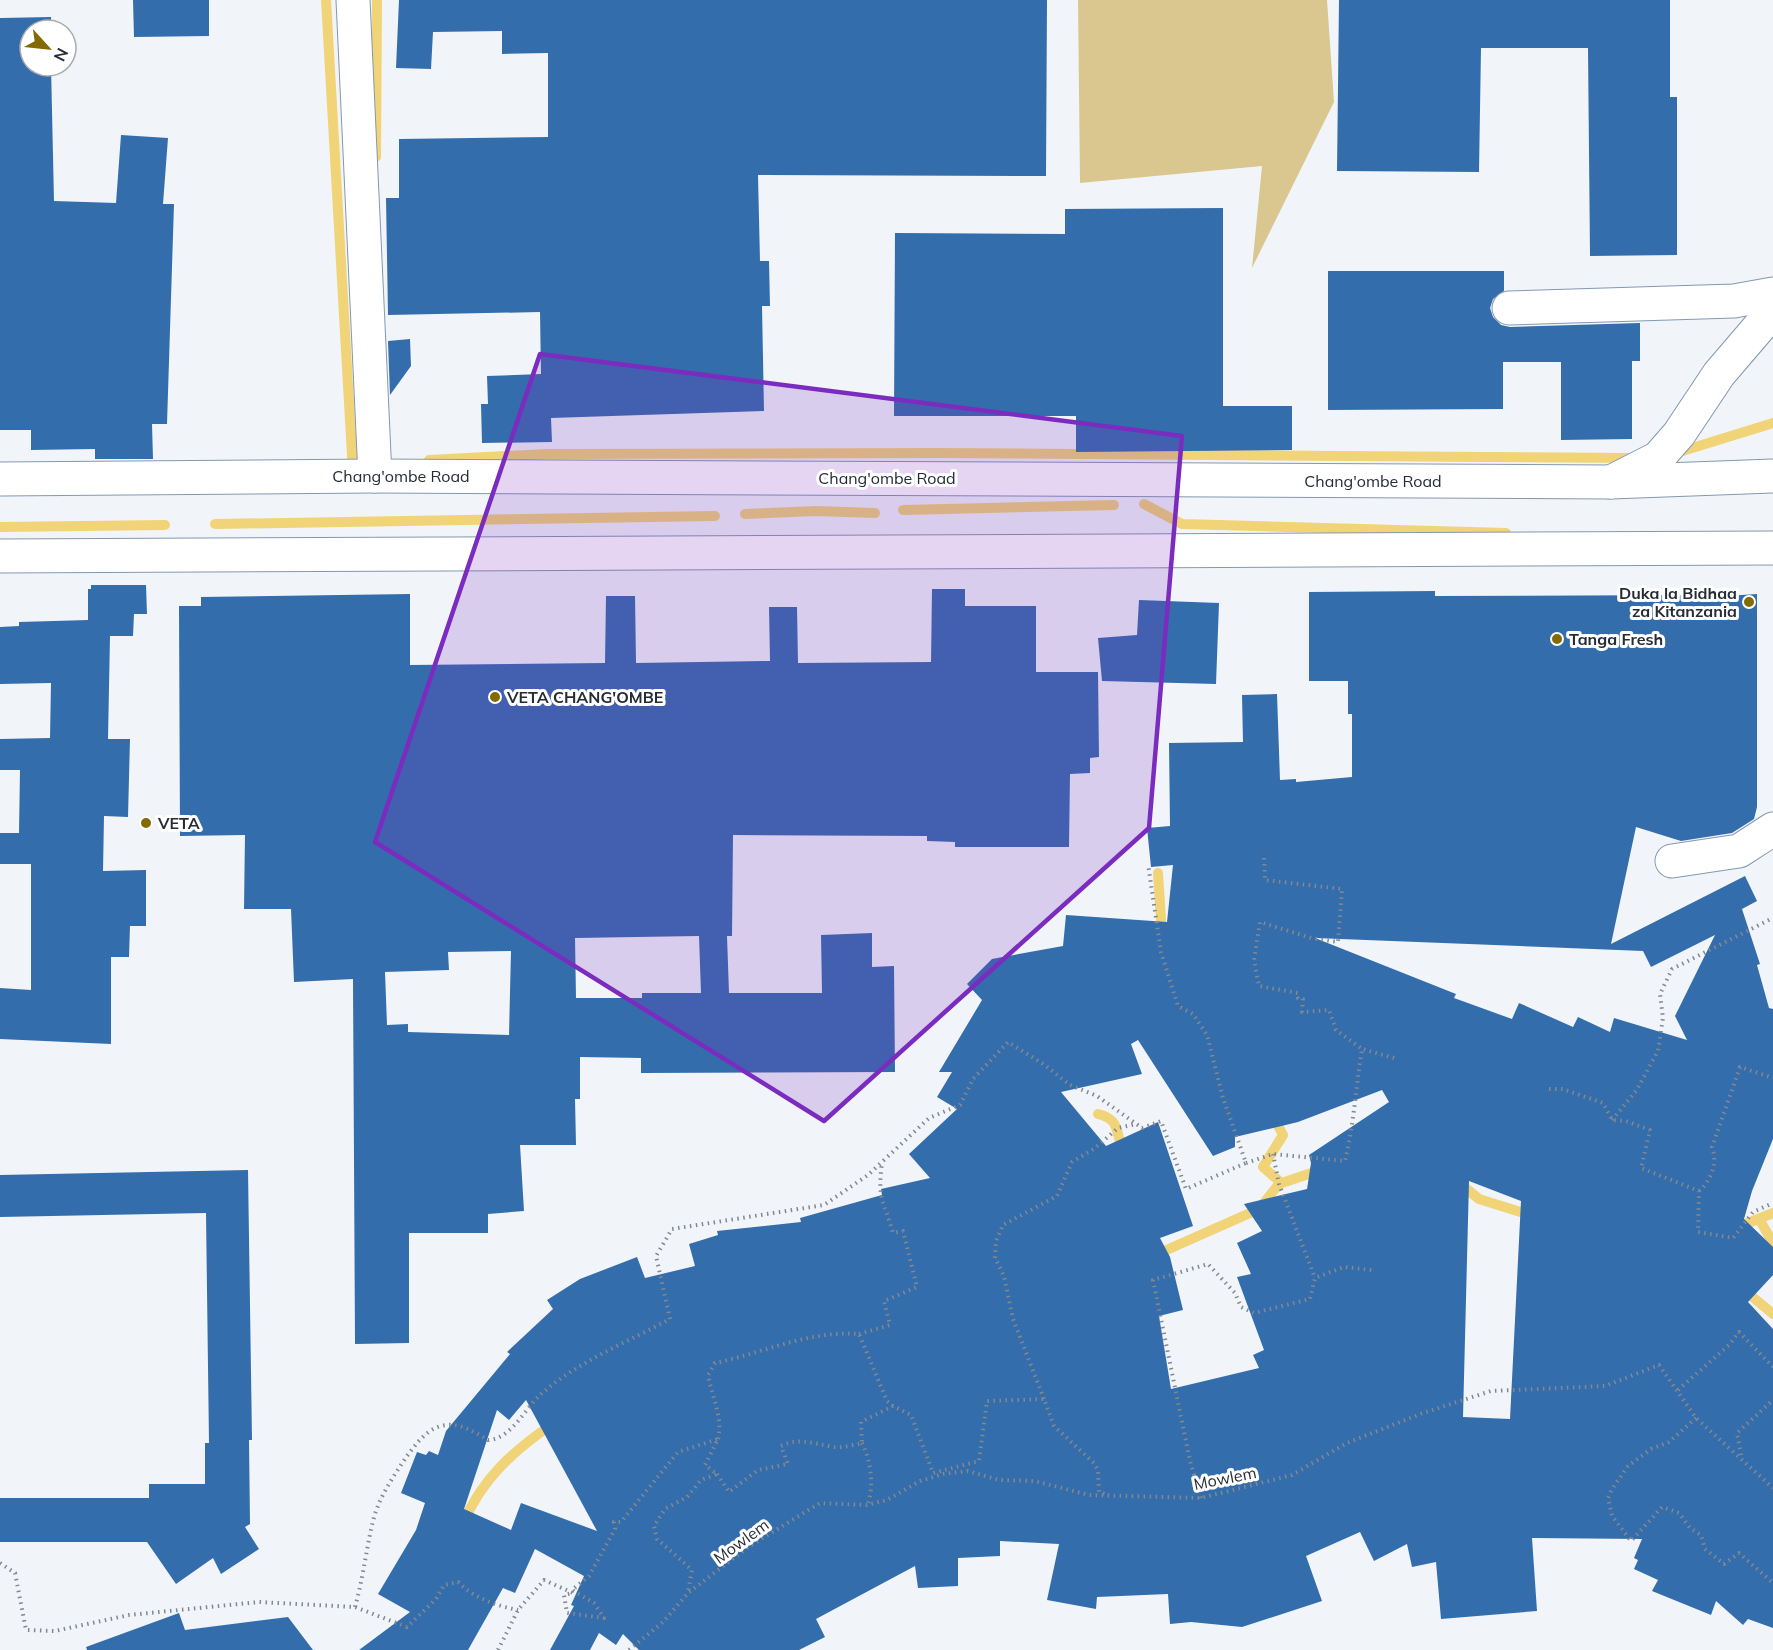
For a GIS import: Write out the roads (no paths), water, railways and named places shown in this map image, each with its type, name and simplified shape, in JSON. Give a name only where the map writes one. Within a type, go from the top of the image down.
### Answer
[{"type":"main road","points":[[353,0],[375,476]]},
{"type":"main road","points":[[1509,308],[1734,301],[1773,294]]},
{"type":"main road","points":[[1611,482],[1658,458],[1679,434],[1719,374],[1773,311]]},
{"type":"main road","name":"Chang'ombe Road","points":[[0,479],[375,476],[1611,482],[1773,476]]},
{"type":"main road","points":[[0,556],[1773,548]]},
{"type":"main road","points":[[1672,861],[1739,851],[1773,829]]},
{"type":"waterway","points":[[326,0],[353,473]]},
{"type":"waterway","points":[[376,157],[377,0]]},
{"type":"waterway","points":[[1676,453],[1773,423]]},
{"type":"waterway","points":[[429,460],[546,454],[937,453],[1634,458]]},
{"type":"waterway","points":[[1144,504],[1182,524],[1506,533]]},
{"type":"waterway","points":[[903,510],[1114,505]]},
{"type":"waterway","points":[[745,514],[816,511],[875,513]]},
{"type":"waterway","points":[[215,524],[715,516]]},
{"type":"waterway","points":[[0,527],[165,525]]},
{"type":"waterway","points":[[1158,873],[1162,935]]},
{"type":"waterway","points":[[1276,1113],[1276,1122],[1283,1135],[1263,1167],[1278,1180]]},
{"type":"waterway","points":[[1098,1114],[1111,1120],[1114,1124],[1124,1151]]},
{"type":"waterway","points":[[1153,1256],[1259,1209],[1279,1184],[1323,1169]]},
{"type":"waterway","points":[[1457,1185],[1463,1186],[1479,1199],[1533,1216]]},
{"type":"waterway","points":[[1741,1232],[1748,1223],[1773,1213]]},
{"type":"waterway","points":[[1759,1219],[1773,1243]]},
{"type":"waterway","points":[[1743,1289],[1773,1314]]},
{"type":"waterway","points":[[464,1522],[480,1492],[501,1466],[552,1424]]},
{"type":"place","name":"Duka la Bidhaa za Kitanzania","points":[[1749,602]]},
{"type":"place","name":"Tanga Fresh","points":[[1557,639]]},
{"type":"place","name":"VETA CHANG'OMBE","points":[[495,697]]},
{"type":"place","name":"VETA","points":[[146,823]]}]
